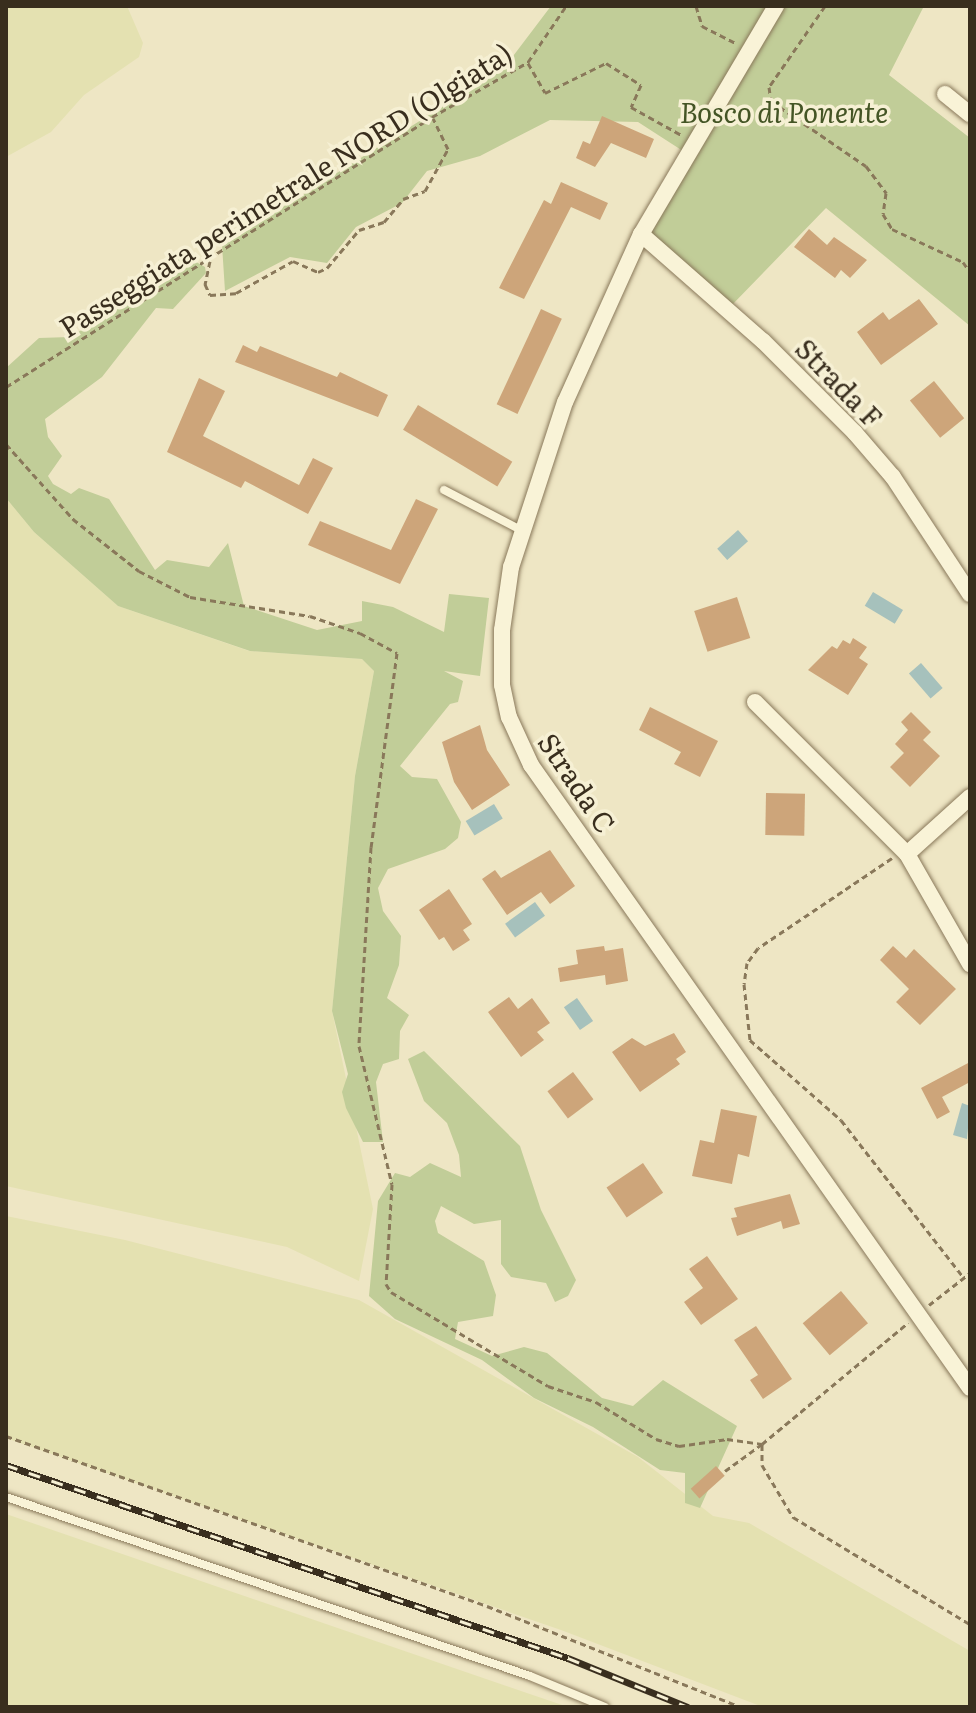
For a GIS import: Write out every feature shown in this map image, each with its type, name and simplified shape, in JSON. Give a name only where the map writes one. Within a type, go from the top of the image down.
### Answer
[{"type":"street","name":"Strada C","points":[[776,6],[693,141],[641,234],[565,402],[521,530],[500,652],[504,696],[519,742],[970,1388]]},
{"type":"street","points":[[945,94],[970,114]]},
{"type":"street","name":"Strada F","points":[[641,234],[763,341],[855,433],[893,477],[970,594]]},
{"type":"street","points":[[755,702],[907,854],[970,964]]},
{"type":"street","points":[[907,854],[970,797]]},
{"type":"lane","points":[[444,490],[521,530]]},
{"type":"lane","points":[[6,1497],[530,1676],[605,1707]]},
{"type":"path","name":"Passeggiata perimetrale NORD (Olgiata)","points":[[6,387],[210,261],[433,117],[528,62],[566,6]]},
{"type":"path","points":[[696,6],[702,26],[748,50]]},
{"type":"path","points":[[825,6],[769,87],[771,101],[866,166],[886,193],[883,214],[892,229],[963,262],[970,272]]},
{"type":"path","points":[[528,62],[545,93],[558,91],[594,65],[615,68],[641,85],[631,107],[693,141]]},
{"type":"path","points":[[210,261],[205,284],[210,295],[236,293],[293,261],[318,272],[327,268],[359,230],[384,222],[403,199],[425,191],[448,149],[433,117]]},
{"type":"path","points":[[6,444],[73,519],[139,571],[190,597],[310,616],[360,633],[397,653],[371,847],[359,1046],[392,1184],[386,1284],[391,1292],[548,1386],[596,1402],[656,1439],[679,1446],[727,1439],[762,1444]]},
{"type":"path","points":[[907,854],[891,858],[758,948],[747,963],[744,984],[750,1040],[841,1120],[964,1278]]},
{"type":"path","points":[[725,1471],[970,1273]]},
{"type":"path","points":[[6,1436],[487,1606],[741,1707]]},
{"type":"path","points":[[762,1444],[762,1465],[793,1517],[970,1624]]},
{"type":"shaded area","points":[[6,6],[127,6],[143,43],[139,57],[84,95],[51,132],[6,157]]},
{"type":"shaded area","points":[[6,498],[34,532],[118,606],[249,651],[362,659],[374,671],[355,776],[332,1011],[373,1209],[359,1281],[287,1247],[6,1186]]},
{"type":"shaded area","points":[[6,1216],[125,1240],[359,1300],[638,1457],[713,1516],[749,1523],[970,1651],[970,1707],[763,1707],[561,1630],[6,1438]]},
{"type":"shaded area","points":[[6,1514],[521,1691],[568,1707],[6,1707]]},
{"type":"green space","name":"Bosco di Ponente","points":[[551,6],[924,6],[889,75],[970,138],[970,326],[826,208],[730,307],[641,234],[686,153],[638,122],[550,120],[480,156],[427,171],[402,203],[356,227],[327,263],[290,257],[225,291],[222,245],[504,68]]},
{"type":"green space","points":[[169,257],[191,259],[205,267],[206,273],[173,309],[156,308],[102,377],[45,419],[48,437],[62,456],[48,476],[53,484],[71,494],[79,488],[109,499],[155,570],[167,560],[209,567],[228,543],[244,606],[317,630],[362,621],[362,601],[393,607],[444,632],[449,594],[489,598],[480,676],[444,671],[463,681],[458,702],[450,704],[400,766],[412,777],[437,779],[461,822],[458,838],[445,849],[388,869],[378,888],[383,911],[401,936],[399,965],[387,998],[409,1015],[400,1031],[399,1059],[383,1064],[376,1082],[383,1142],[363,1142],[346,1108],[342,1092],[348,1074],[332,1011],[355,776],[374,671],[362,659],[250,651],[118,606],[34,532],[6,498],[6,368],[39,338],[70,337],[152,285]]},
{"type":"green space","points":[[424,1051],[520,1146],[541,1210],[576,1280],[568,1296],[555,1302],[546,1283],[511,1277],[501,1264],[501,1220],[474,1224],[441,1206],[435,1221],[438,1233],[484,1261],[496,1295],[493,1316],[458,1322],[455,1339],[492,1356],[524,1347],[547,1353],[602,1398],[633,1406],[663,1380],[737,1426],[700,1508],[685,1503],[685,1473],[660,1470],[593,1427],[534,1398],[482,1360],[395,1319],[369,1296],[378,1201],[395,1173],[410,1177],[430,1163],[461,1177],[459,1155],[447,1123],[424,1101],[408,1059]]},
{"type":"water","points":[[738,530],[748,541],[727,560],[717,549]]},
{"type":"water","points":[[873,592],[903,610],[895,624],[865,606]]},
{"type":"water","points":[[921,663],[943,688],[931,698],[909,673]]},
{"type":"water","points":[[494,804],[503,819],[474,836],[466,821]]},
{"type":"water","points":[[535,902],[545,916],[515,938],[505,924]]},
{"type":"water","points":[[577,998],[593,1021],[580,1030],[564,1007]]},
{"type":"water","points":[[962,1103],[970,1106],[967,1139],[953,1135]]},
{"type":"building","points":[[602,116],[654,139],[646,158],[611,143],[595,167],[576,158],[583,141],[590,144]]},
{"type":"building","points":[[561,182],[608,203],[600,220],[571,207],[524,299],[499,288],[544,200],[551,204]]},
{"type":"building","points":[[809,229],[827,245],[834,237],[867,260],[850,278],[841,270],[835,278],[794,247]]},
{"type":"building","points":[[919,299],[938,324],[881,365],[857,332],[883,312],[889,320]]},
{"type":"building","points":[[541,309],[562,319],[517,414],[497,404]]},
{"type":"building","points":[[243,345],[257,352],[260,346],[337,377],[340,372],[388,395],[378,417],[235,362]]},
{"type":"building","points":[[199,378],[225,391],[203,436],[299,485],[313,458],[333,468],[308,514],[245,481],[241,488],[167,452]]},
{"type":"building","points":[[934,381],[964,418],[940,438],[910,401]]},
{"type":"building","points":[[418,405],[512,462],[497,487],[403,430]]},
{"type":"building","points":[[416,499],[438,509],[400,584],[308,545],[320,521],[391,550]]},
{"type":"building","points":[[737,597],[750,638],[707,652],[694,611]]},
{"type":"building","points":[[853,638],[867,647],[859,658],[868,664],[848,695],[808,670],[832,646],[837,649],[843,640],[850,644]]},
{"type":"building","points":[[650,707],[718,741],[700,777],[674,764],[681,752],[639,730]]},
{"type":"building","points":[[911,712],[931,732],[923,740],[940,756],[910,787],[890,767],[904,753],[895,744],[908,730],[901,722]]},
{"type":"building","points":[[480,725],[487,750],[510,785],[472,810],[454,782],[442,742]]},
{"type":"building","points":[[766,793],[805,794],[804,836],[765,835]]},
{"type":"building","points":[[550,850],[575,886],[550,904],[541,892],[507,915],[482,879],[495,870],[501,878]]},
{"type":"building","points":[[449,889],[472,924],[463,930],[470,940],[453,951],[444,937],[439,940],[419,910]]},
{"type":"building","points":[[604,946],[605,951],[623,948],[628,981],[606,985],[605,975],[560,982],[558,968],[578,964],[576,950]]},
{"type":"building","points":[[893,946],[906,958],[914,949],[956,989],[920,1025],[896,1002],[909,989],[880,960]]},
{"type":"building","points":[[509,997],[518,1009],[532,998],[550,1023],[537,1032],[544,1040],[521,1057],[488,1012]]},
{"type":"building","points":[[674,1033],[686,1052],[676,1059],[680,1064],[640,1092],[612,1052],[632,1038],[645,1046]]},
{"type":"building","points":[[970,1062],[970,1082],[942,1097],[950,1112],[937,1119],[921,1088]]},
{"type":"building","points":[[573,1072],[593,1099],[568,1118],[547,1091]]},
{"type":"building","points":[[721,1109],[757,1116],[749,1157],[738,1154],[732,1184],[692,1176],[700,1140],[714,1143]]},
{"type":"building","points":[[643,1163],[663,1193],[627,1217],[607,1188]]},
{"type":"building","points":[[790,1194],[800,1224],[783,1229],[781,1221],[737,1236],[731,1218],[737,1217],[734,1208]]},
{"type":"building","points":[[707,1256],[738,1299],[701,1325],[684,1302],[703,1288],[689,1269]]},
{"type":"building","points":[[841,1291],[868,1323],[830,1355],[803,1323]]},
{"type":"building","points":[[756,1326],[792,1379],[763,1399],[750,1380],[758,1375],[734,1340]]},
{"type":"building","points":[[716,1466],[725,1476],[699,1498],[691,1489]]},
{"type":"railway","points":[[6,1465],[568,1658],[688,1707]]}]
